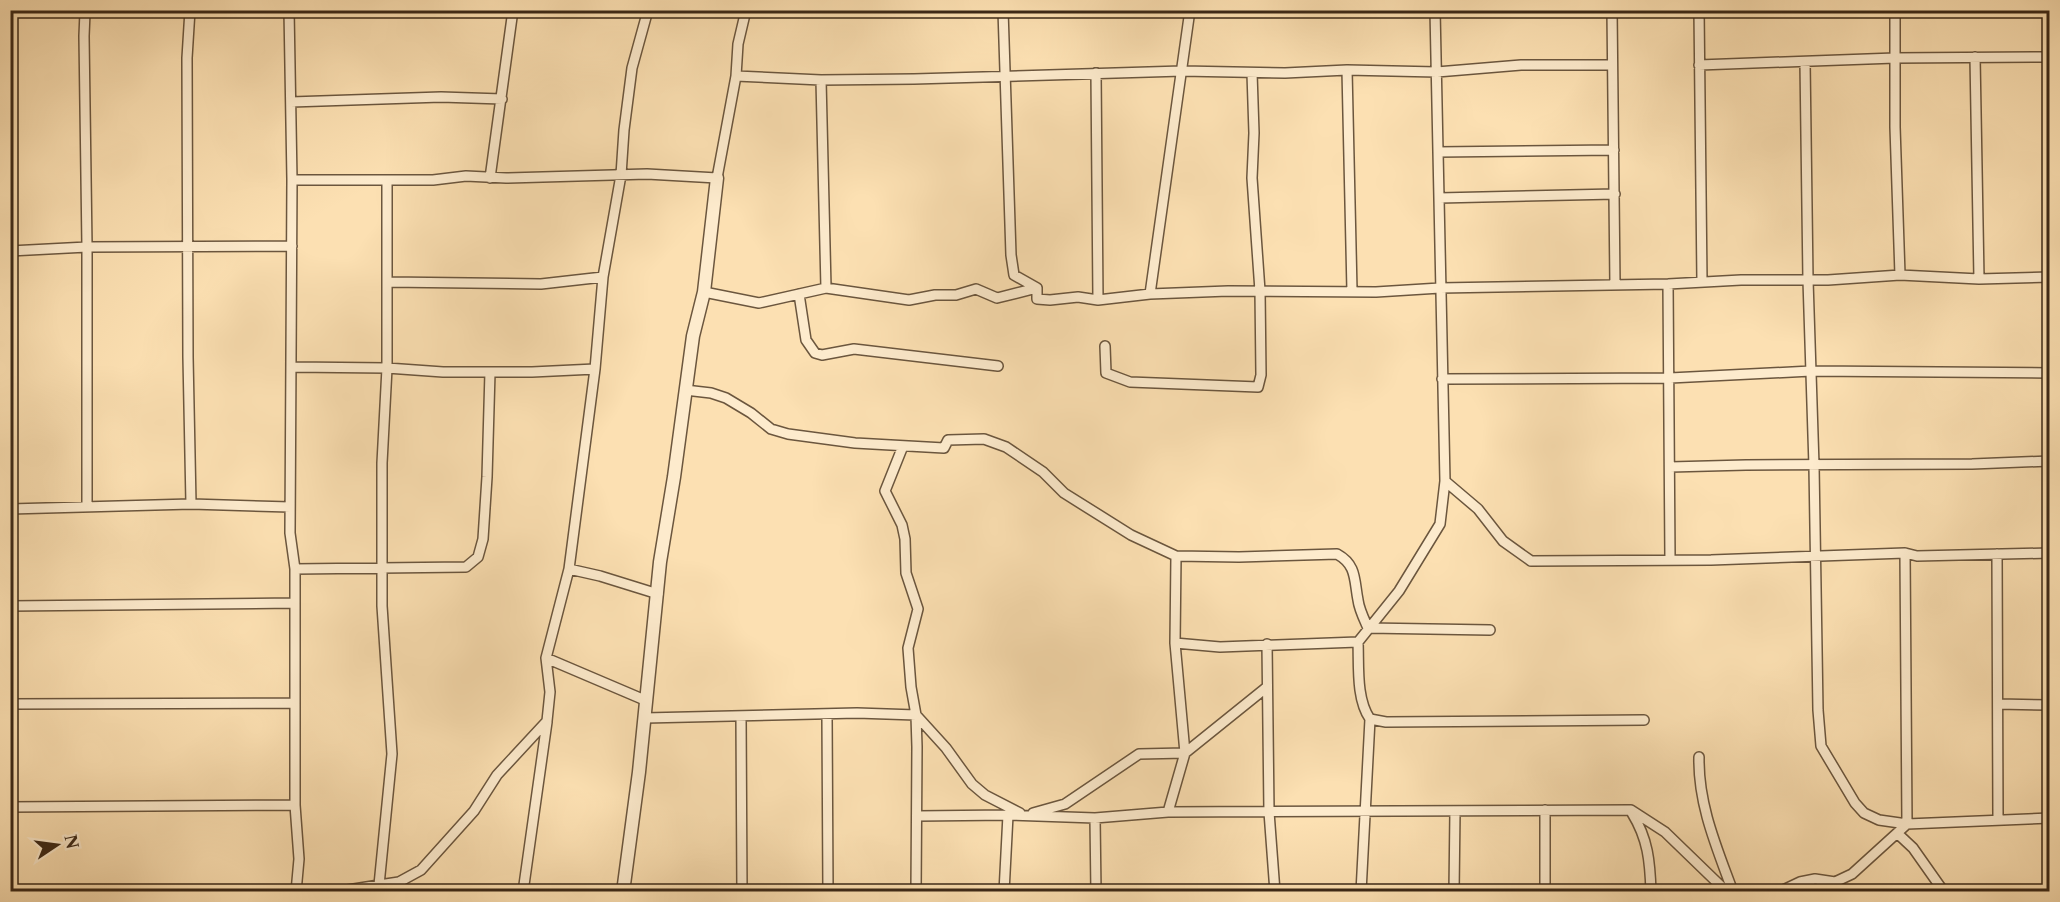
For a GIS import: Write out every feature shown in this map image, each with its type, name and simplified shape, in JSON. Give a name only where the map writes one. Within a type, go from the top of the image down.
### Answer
[{"type":"street","points":[[83,10],[85,12],[87,247],[87,507]]},
{"type":"street","points":[[190,10],[187,58],[191,504]]},
{"type":"street","points":[[290,10],[292,180],[290,533],[295,569],[295,805],[299,859],[296,891]]},
{"type":"street","points":[[490,178],[513,10]]},
{"type":"street","points":[[524,891],[550,692],[546,658],[568,569],[595,369],[603,277],[621,175],[632,68],[648,10]]},
{"type":"street","points":[[623,891],[647,701],[660,562],[693,336],[704,292],[717,178],[736,76],[738,45],[746,10]]},
{"type":"street","points":[[1003,10],[1010,244],[1014,275],[1037,288]]},
{"type":"street","points":[[1150,294],[1190,10]]},
{"type":"street","points":[[1361,891],[1370,719],[1362,702],[1358,642],[1399,591],[1440,524],[1445,481],[1435,10]]},
{"type":"street","points":[[1612,10],[1615,285]]},
{"type":"street","points":[[1699,10],[1702,282]]},
{"type":"street","points":[[1896,10],[1895,138],[1900,275]]},
{"type":"street","points":[[1975,57],[1979,279]]},
{"type":"street","points":[[1699,65],[1895,58],[2049,57]]},
{"type":"street","points":[[1805,62],[1814,557],[1821,746],[1855,803],[1864,813],[1879,819],[1907,824],[2049,818]]},
{"type":"street","points":[[736,76],[821,80],[1182,71],[1437,72],[1521,65],[1612,65]]},
{"type":"street","points":[[1347,70],[1352,291]]},
{"type":"street","points":[[1096,73],[1098,300]]},
{"type":"street","points":[[1105,346],[1106,373],[1130,382],[1258,387],[1261,375],[1260,291],[1253,196],[1252,73]]},
{"type":"street","points":[[821,80],[826,288]]},
{"type":"street","points":[[291,102],[441,97],[502,99]]},
{"type":"street","points":[[1438,152],[1614,150]]},
{"type":"street","points":[[292,180],[433,180],[466,176],[490,178],[647,174],[717,178]]},
{"type":"street","points":[[379,885],[392,754],[382,606],[382,463],[387,368],[387,180]]},
{"type":"street","points":[[1439,198],[1615,194]]},
{"type":"street","points":[[10,251],[87,247],[292,246]]},
{"type":"street","points":[[1037,288],[1037,299],[1078,297],[1098,300],[1150,294],[1260,291],[1376,292],[1440,288],[1808,280],[1900,275],[1979,279],[2049,277]]},
{"type":"street","points":[[388,282],[541,284],[603,277]]},
{"type":"street","points":[[1668,284],[1670,560]]},
{"type":"street","points":[[704,292],[759,303],[826,288],[909,300],[935,295],[956,295],[976,289],[997,298],[1037,288]]},
{"type":"street","points":[[799,294],[806,340],[815,353],[822,355],[854,349],[998,366]]},
{"type":"street","points":[[292,368],[387,368],[443,372],[595,369]]},
{"type":"street","points":[[1442,379],[1670,378],[1811,371],[2049,373]]},
{"type":"street","points":[[295,569],[466,567],[478,557],[483,539],[490,372]]},
{"type":"street","points":[[685,390],[711,393],[726,398],[751,413],[771,429],[788,434],[855,443],[944,448],[948,440],[984,439],[1006,447],[1043,471],[1064,492],[1131,535],[1176,556],[1337,554],[1348,560],[1357,585],[1358,602],[1368,628]]},
{"type":"street","points":[[903,446],[885,491],[902,525],[905,539],[906,573],[918,609],[908,648],[916,715],[918,816],[916,891]]},
{"type":"street","points":[[1670,467],[2049,461]]},
{"type":"street","points":[[1445,481],[1478,509],[1503,542],[1532,561],[1814,557],[1905,553],[1917,556],[2049,553]]},
{"type":"street","points":[[10,509],[191,504],[290,507]]},
{"type":"street","points":[[1779,891],[1800,882],[1815,879],[1835,882],[1852,874],[1907,824],[1905,553]]},
{"type":"street","points":[[1997,554],[1998,820]]},
{"type":"street","points":[[1168,812],[1185,753],[1175,644],[1176,556]]},
{"type":"street","points":[[568,569],[600,576],[658,594]]},
{"type":"street","points":[[10,606],[295,603]]},
{"type":"street","points":[[1368,628],[1490,630]]},
{"type":"street","points":[[1175,644],[1220,647],[1358,642]]},
{"type":"street","points":[[1267,644],[1269,812],[1275,891]]},
{"type":"street","points":[[546,658],[647,701]]},
{"type":"street","points":[[645,718],[857,713],[916,715],[946,748],[972,784],[985,795],[1026,816],[1065,804],[1139,754],[1185,753],[1267,687]]},
{"type":"street","points":[[10,704],[295,703]]},
{"type":"street","points":[[1998,704],[2049,705]]},
{"type":"street","points":[[827,715],[828,891]]},
{"type":"street","points":[[741,716],[742,891]]},
{"type":"street","points":[[1370,719],[1386,722],[1644,720]]},
{"type":"street","points":[[335,891],[399,882],[421,870],[474,811],[497,775],[547,721]]},
{"type":"street","points":[[1699,757],[1701,793],[1708,821],[1733,891]]},
{"type":"street","points":[[10,807],[295,805]]},
{"type":"street","points":[[1545,810],[1545,891]]},
{"type":"street","points":[[918,816],[1008,815],[1095,818],[1168,812],[1631,810],[1665,832],[1726,891]]},
{"type":"street","points":[[1631,810],[1643,830],[1649,854],[1651,891]]},
{"type":"street","points":[[1454,891],[1455,811]]},
{"type":"street","points":[[1004,891],[1008,815]]},
{"type":"street","points":[[1095,818],[1096,891]]},
{"type":"street","points":[[1897,833],[1913,848],[1944,891]]}]
